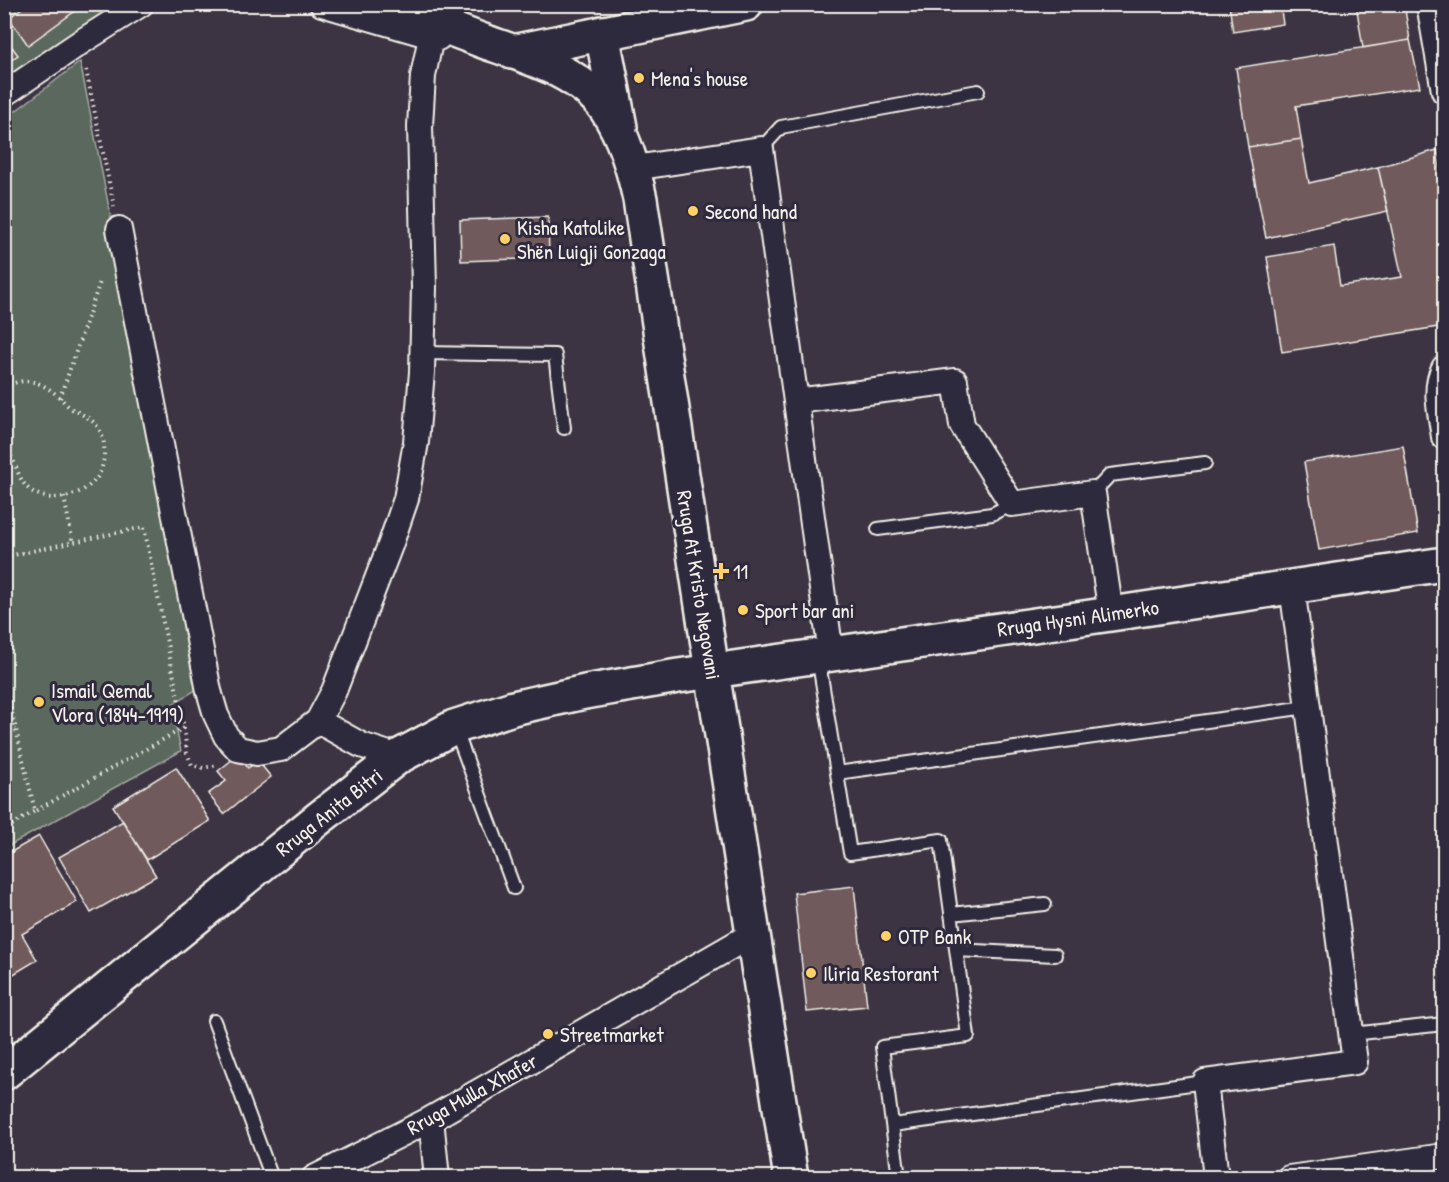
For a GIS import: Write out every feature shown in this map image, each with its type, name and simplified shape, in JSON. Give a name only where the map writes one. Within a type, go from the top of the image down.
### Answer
[{"type":"main road","points":[[512,52],[746,4]]},
{"type":"main road","name":"Rruga At Kristo Negovani","points":[[391,6],[557,69],[584,87],[605,108],[622,137],[633,168],[640,199],[791,1178]]},
{"type":"main road","points":[[602,33],[622,137]]},
{"type":"main road","name":"Rruga Hysni Alimerko","points":[[712,671],[1444,564]]},
{"type":"main road","name":"Rruga Anita Bitri","points":[[4,1073],[398,757],[454,727],[513,708],[712,671]]},
{"type":"street","points":[[4,94],[141,4]]},
{"type":"street","name":"Rruga At Kristo Negovani","points":[[322,4],[438,22]]},
{"type":"street","points":[[1428,4],[1444,91]]},
{"type":"street","points":[[119,229],[209,691],[216,716],[226,736],[238,749],[257,753],[281,749],[318,721],[334,691],[391,543],[405,499],[416,442],[423,353],[424,287],[420,126],[423,76],[438,22]]},
{"type":"street","points":[[633,168],[761,149],[795,401],[824,655]]},
{"type":"street","points":[[1444,368],[1439,394],[1444,437]]},
{"type":"street","points":[[795,401],[955,381],[962,425],[1012,504],[1094,493],[1111,614]]},
{"type":"street","points":[[1216,1178],[1205,1082],[1355,1062],[1292,587]]},
{"type":"street","points":[[318,721],[362,746],[398,757]]},
{"type":"street","name":"Rruga Mulla Xhafer","points":[[314,1178],[431,1119],[753,934]]},
{"type":"street","points":[[431,1119],[437,1178]]},
{"type":"street","points":[[1289,1178],[1444,1156]]},
{"type":"lane","points":[[761,149],[781,128],[978,91]]},
{"type":"lane","points":[[423,353],[555,355],[564,428]]},
{"type":"lane","points":[[1094,493],[1110,476],[1205,463]]},
{"type":"lane","points":[[878,529],[992,514],[1012,504]]},
{"type":"lane","points":[[824,655],[837,773],[850,853],[941,840],[968,1036],[882,1047],[899,1178]]},
{"type":"lane","points":[[837,773],[1307,707]]},
{"type":"lane","points":[[454,727],[514,888]]},
{"type":"lane","points":[[951,914],[1045,904]]},
{"type":"lane","points":[[956,950],[1055,955]]},
{"type":"lane","points":[[214,1021],[272,1178]]},
{"type":"lane","points":[[1352,1034],[1444,1024]]},
{"type":"lane","points":[[892,1125],[1205,1082]]},
{"type":"path","points":[[81,42],[119,229]]},
{"type":"path","points":[[60,398],[103,274]]},
{"type":"path","points":[[4,388],[22,381],[35,381],[47,387],[70,408],[91,419],[101,431],[104,462],[98,478],[82,491],[64,497],[46,498],[30,490],[19,477],[14,460],[4,447]]},
{"type":"path","points":[[64,497],[73,543]]},
{"type":"path","points":[[4,557],[144,527],[187,753],[192,765],[203,768],[219,765],[238,749]]},
{"type":"path","points":[[4,678],[35,811]]},
{"type":"path","points":[[4,830],[184,728]]},
{"type":"path","points":[[4,733],[16,730]]},
{"type":"green space","points":[[5,5],[128,5],[5,94]]},
{"type":"green space","points":[[80,62],[204,685],[171,705],[181,751],[5,848],[5,119]]},
{"type":"building","points":[[27,4],[81,4],[82,6],[28,45],[9,18]]},
{"type":"building","points":[[1229,4],[1280,4],[1283,24],[1233,32]]},
{"type":"building","points":[[1356,4],[1404,4],[1410,40],[1363,48]]},
{"type":"building","points":[[4,36],[18,55],[4,65]]},
{"type":"building","points":[[1410,40],[1420,87],[1296,106],[1301,139],[1248,147],[1236,68]]},
{"type":"building","points":[[1301,139],[1309,183],[1378,167],[1388,211],[1266,238],[1248,147]]},
{"type":"building","points":[[1437,150],[1444,199],[1444,326],[1282,352],[1267,257],[1334,246],[1340,286],[1402,277],[1378,167]]},
{"type":"building","name":"Kisha Katolike Shën Luigji Gonzaga","points":[[548,217],[549,258],[461,261],[460,220]]},
{"type":"building","points":[[1403,446],[1418,533],[1319,550],[1304,462]]},
{"type":"building","points":[[238,755],[248,768],[258,761],[271,777],[224,814],[208,794],[226,781],[218,771]]},
{"type":"building","points":[[176,767],[210,821],[147,860],[113,806]]},
{"type":"building","points":[[123,821],[156,876],[91,913],[59,857]]},
{"type":"building","points":[[39,836],[77,902],[22,934],[37,960],[7,978],[4,974],[4,856]]},
{"type":"building","points":[[854,886],[867,1006],[807,1012],[794,893]]},
{"type":"place","name":"Mena's house","points":[[639,78]]},
{"type":"place","name":"Second hand","points":[[693,211]]},
{"type":"place","name":"Kisha Katolike Shën Luigji Gonzaga","points":[[505,239]]},
{"type":"place","name":"11","points":[[721,571]]},
{"type":"place","name":"Sport bar ani","points":[[743,610]]},
{"type":"place","name":"Ismail Qemal Vlora (1844-1919)","points":[[39,702]]},
{"type":"place","name":"OTP Bank","points":[[886,936]]},
{"type":"place","name":"Iliria Restorant","points":[[811,973]]},
{"type":"place","name":"Streetmarket","points":[[548,1034]]}]
